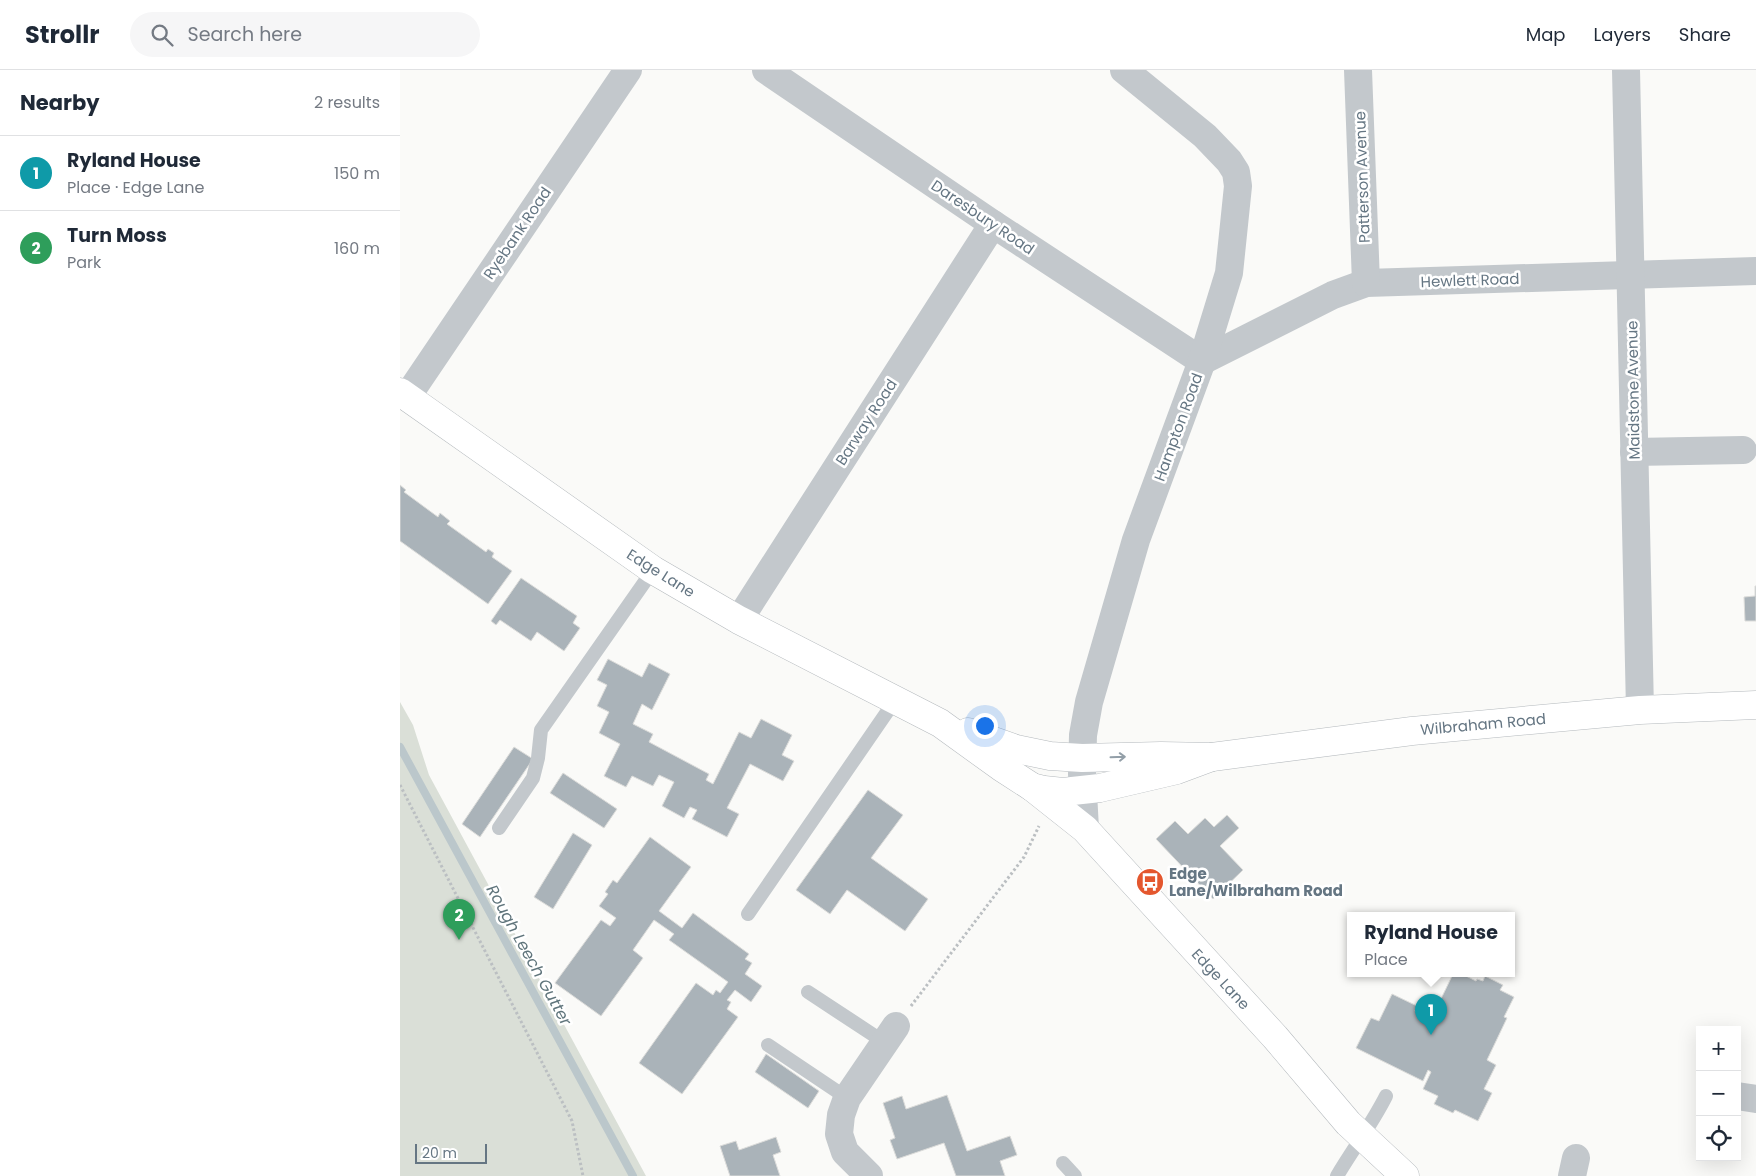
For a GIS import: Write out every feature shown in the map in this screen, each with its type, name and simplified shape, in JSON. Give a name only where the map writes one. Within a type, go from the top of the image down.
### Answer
[{"type":"main road","name":"Edge Lane","points":[[403,394],[653,570],[739,620],[940,722],[1001,767],[1032,787],[1085,828],[1275,1037],[1348,1123],[1405,1176]]},
{"type":"main road","name":"Wilbraham Road","points":[[1212,757],[1412,731],[1640,710],[1756,705]]},
{"type":"main road","name":"Edge Lane","points":[[940,722],[1035,754],[1082,758],[1212,757]]},
{"type":"main road","name":"Edge Lane","points":[[1032,787],[1063,792],[1100,788],[1177,770],[1212,757]]},
{"type":"street","name":"Ryebank Road","points":[[403,394],[628,70]]},
{"type":"street","name":"Daresbury Road","points":[[766,70],[993,224],[1202,360]]},
{"type":"street","name":"Hampton Road","points":[[1085,828],[1082,758],[1088,702],[1136,540],[1202,360],[1229,273],[1238,186],[1236,172],[1229,161],[1205,136],[1124,70]]},
{"type":"street","name":"Patterson Avenue","points":[[1358,70],[1366,283]]},
{"type":"street","name":"Maidstone Avenue","points":[[1626,70],[1640,710]]},
{"type":"street","name":"Barway Road","points":[[739,620],[993,224]]},
{"type":"street","name":"Hewlett Road","points":[[1202,360],[1334,295],[1366,283],[1756,272]]},
{"type":"street","points":[[1634,452],[1743,450]]},
{"type":"street","points":[[868,1176],[845,1152],[839,1134],[841,1114],[847,1098],[890,1034]]},
{"type":"street","points":[[1741,1097],[1756,1099]]},
{"type":"lane","points":[[499,828],[533,778],[538,758],[541,730],[653,570]]},
{"type":"lane","points":[[748,914],[896,699]]},
{"type":"lane","points":[[808,992],[890,1034]]},
{"type":"lane","points":[[768,1045],[847,1098]]},
{"type":"lane","points":[[1337,1176],[1374,1119],[1386,1096]]},
{"type":"lane","points":[[1063,1163],[1075,1176]]},
{"type":"path","points":[[400,785],[572,1121],[583,1176]]},
{"type":"path","points":[[890,1034],[1024,857],[1043,819]]},
{"type":"shaded area","points":[[400,702],[413,725],[429,775],[646,1176],[400,1176]]},
{"type":"building","points":[[400,485],[406,490],[404,492],[438,517],[440,513],[450,521],[447,524],[486,552],[488,549],[494,553],[492,557],[512,571],[488,604],[400,541]]},
{"type":"building","points":[[521,578],[577,616],[573,623],[580,628],[564,651],[537,632],[531,641],[500,620],[496,625],[491,621]]},
{"type":"building","points":[[1755,586],[1756,621],[1745,621],[1744,597],[1755,596]]},
{"type":"building","points":[[608,659],[642,677],[649,663],[670,674],[652,710],[642,704],[633,724],[653,734],[649,742],[709,774],[706,780],[713,784],[739,732],[751,738],[761,719],[792,735],[782,755],[794,761],[783,781],[750,764],[727,808],[739,814],[727,837],[692,819],[697,810],[690,807],[684,818],[662,806],[674,782],[659,775],[653,786],[632,776],[626,787],[604,776],[620,744],[599,733],[609,712],[597,706],[607,685],[597,680]]},
{"type":"building","points":[[514,747],[533,759],[480,837],[462,824]]},
{"type":"building","points":[[563,773],[617,809],[604,828],[550,793]]},
{"type":"building","points":[[868,790],[903,815],[871,858],[928,899],[905,931],[847,890],[830,914],[796,890]]},
{"type":"building","points":[[1227,815],[1239,828],[1220,846],[1243,870],[1213,899],[1156,839],[1175,821],[1188,834],[1205,818],[1214,827]]},
{"type":"building","points":[[573,833],[592,845],[553,909],[534,897]]},
{"type":"building","points":[[650,837],[691,867],[659,911],[682,928],[693,913],[749,954],[745,959],[752,963],[745,974],[762,986],[751,1002],[735,990],[727,1000],[731,1002],[727,1009],[738,1017],[682,1094],[639,1063],[696,983],[713,995],[716,990],[720,993],[728,982],[669,940],[674,934],[654,920],[633,950],[643,958],[601,1016],[555,983],[601,920],[610,926],[616,918],[599,906],[608,894],[605,892],[613,880],[617,883]]},
{"type":"building","points":[[1452,977],[1468,977],[1476,981],[1477,979],[1483,981],[1485,977],[1487,977],[1503,985],[1500,990],[1514,997],[1504,1017],[1507,1018],[1487,1060],[1496,1065],[1484,1089],[1492,1093],[1478,1121],[1455,1110],[1453,1113],[1434,1104],[1438,1096],[1423,1089],[1431,1072],[1428,1070],[1423,1081],[1356,1048],[1371,1018],[1379,1021],[1392,994],[1417,1006],[1415,1011],[1435,1021],[1442,1007],[1438,1005]]},
{"type":"building","points":[[766,1054],[819,1091],[808,1108],[755,1072]]},
{"type":"building","points":[[947,1095],[967,1151],[1010,1136],[1017,1155],[1000,1161],[1005,1176],[956,1176],[944,1143],[897,1159],[890,1140],[895,1138],[883,1103],[902,1096],[906,1109]]},
{"type":"building","points":[[776,1137],[781,1152],[773,1155],[780,1176],[730,1176],[720,1146],[736,1141],[739,1150]]},
{"type":"waterway","name":"Rough Leech Gutter","points":[[400,747],[633,1176]]},
{"type":"place","name":"Edge Lane/Wilbraham Road","points":[[1150,882]]},
{"type":"place","name":"Turn Moss","points":[[459,940]]},
{"type":"place","name":"Ryland House","points":[[1431,1035]]}]
